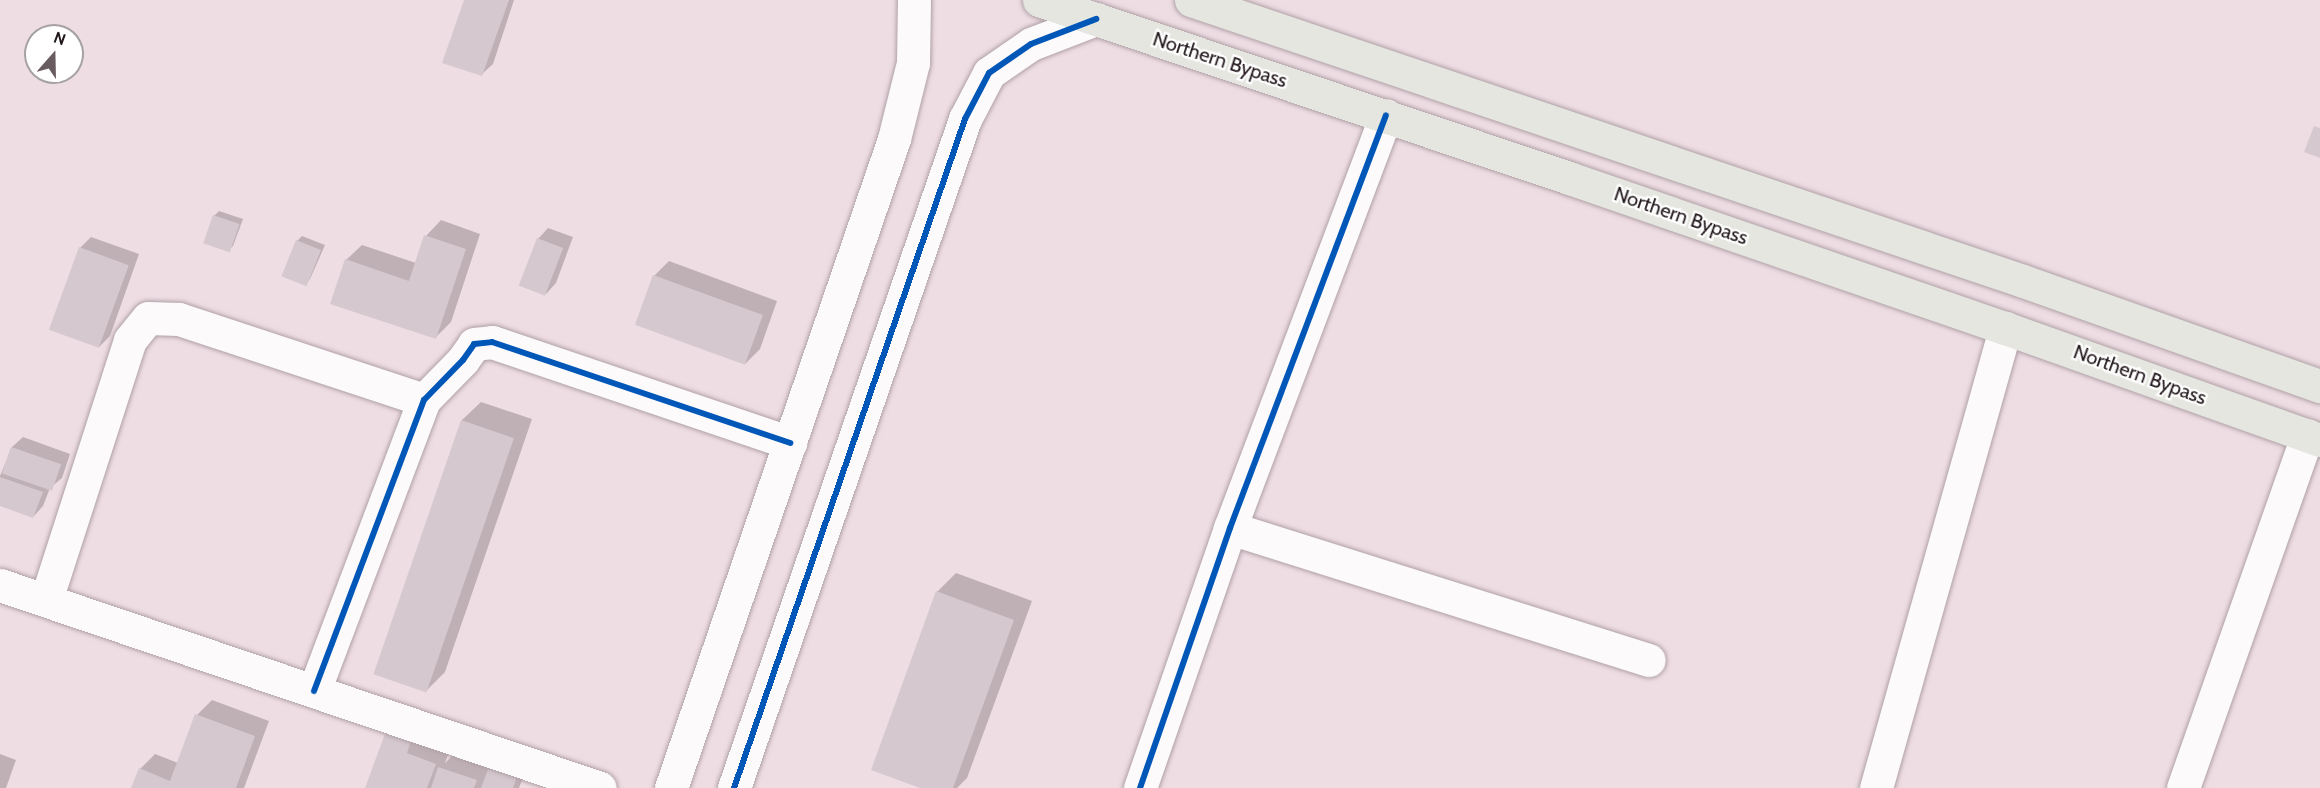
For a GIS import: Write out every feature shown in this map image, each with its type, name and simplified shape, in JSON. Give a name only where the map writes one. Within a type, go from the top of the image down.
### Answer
[{"type":"main road","name":"Northern Bypass","points":[[1039,0],[1386,115],[2314,437]]},
{"type":"main road","points":[[1191,0],[2023,281],[2320,386]]},
{"type":"main road","points":[[1569,178],[1585,133]]},
{"type":"street","points":[[671,788],[894,139],[913,63],[914,0]]},
{"type":"street","points":[[734,788],[965,119],[989,73],[1031,45],[1096,19]]},
{"type":"street","points":[[1140,788],[1230,528],[1386,115]]},
{"type":"street","points":[[46,600],[130,340],[148,318],[179,319],[424,400]]},
{"type":"street","points":[[1876,788],[2005,328]]},
{"type":"street","points":[[314,691],[424,400],[463,360],[474,344],[492,342],[790,443]]},
{"type":"street","points":[[2183,788],[2314,437]]},
{"type":"street","points":[[1230,528],[1649,660]]},
{"type":"street","points":[[0,585],[600,788]]},
{"type":"building","points":[[464,0],[509,0],[482,76],[442,63]]},
{"type":"building","points":[[2314,126],[2320,128],[2320,158],[2304,152]]},
{"type":"building","points":[[213,215],[239,224],[230,252],[203,243]]},
{"type":"building","points":[[424,235],[466,249],[436,339],[330,304],[345,259],[409,281]]},
{"type":"building","points":[[537,238],[563,248],[545,296],[519,286]]},
{"type":"building","points":[[296,240],[321,250],[306,286],[281,276]]},
{"type":"building","points":[[79,247],[129,265],[99,348],[49,330]]},
{"type":"building","points":[[653,275],[763,315],[745,365],[635,325]]},
{"type":"building","points":[[461,420],[514,438],[426,693],[373,674]]},
{"type":"building","points":[[11,447],[61,464],[52,491],[2,473]]},
{"type":"building","points":[[0,477],[43,492],[33,518],[0,506]]},
{"type":"building","points":[[936,591],[1014,620],[953,788],[920,788],[871,770]]},
{"type":"building","points":[[195,714],[255,736],[236,788],[131,788],[139,768],[170,781]]},
{"type":"building","points":[[386,731],[411,741],[407,753],[436,764],[427,788],[365,788]]},
{"type":"building","points":[[438,767],[477,780],[474,788],[431,788]]},
{"type":"building","points":[[489,767],[517,777],[513,788],[481,788]]},
{"type":"cycle path","points":[[734,788],[965,119],[989,73],[1031,44],[1096,19]]},
{"type":"cycle path","points":[[1140,788],[1230,528],[1386,115]]},
{"type":"cycle path","points":[[314,691],[424,400],[463,360],[474,344],[492,342],[790,443]]}]
